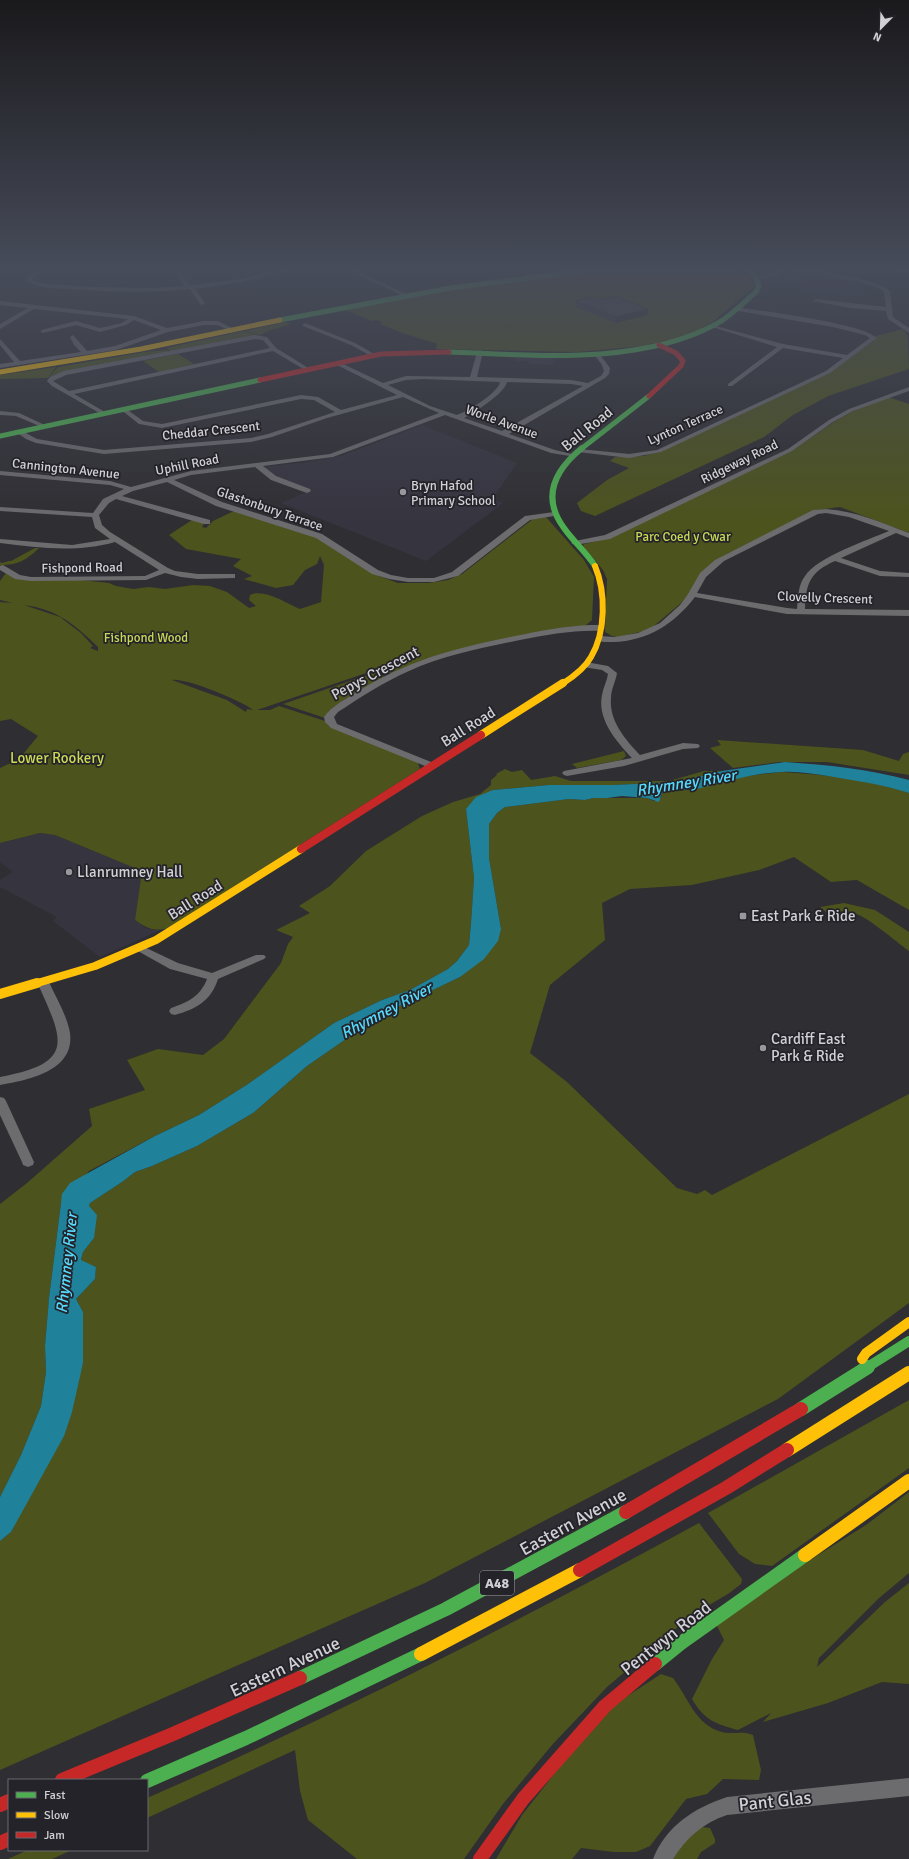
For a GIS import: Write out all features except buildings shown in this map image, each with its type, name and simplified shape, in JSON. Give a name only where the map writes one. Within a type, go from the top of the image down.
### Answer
[{"type":"main road","points":[[0,372],[118,353]]},
{"type":"main road","points":[[0,436],[337,363],[373,356],[404,353]]},
{"type":"main road","points":[[498,353],[552,355],[605,353]]},
{"type":"main road","name":"Ball Road","points":[[0,994],[95,966],[140,948],[182,925],[568,680],[586,665],[595,653],[600,639],[602,589],[600,576],[592,562],[554,514],[552,498],[554,485],[563,468],[577,453],[634,408],[681,366],[683,361],[675,353]]},
{"type":"main road","points":[[840,1385],[866,1353],[909,1322]]},
{"type":"main road","name":"Eastern Avenue","points":[[64,1779],[205,1722],[312,1673],[498,1582],[643,1502],[840,1385],[909,1341]]},
{"type":"main road","name":"A48","points":[[148,1781],[217,1751],[332,1698],[516,1605],[664,1524],[909,1373]]},
{"type":"main road","points":[[859,1405],[893,1395]]},
{"type":"main road","name":"Pentwyn Road","points":[[480,1859],[523,1799],[605,1706],[681,1643],[909,1481]]},
{"type":"street","points":[[10,353],[18,363]]},
{"type":"street","points":[[0,366],[86,353]]},
{"type":"street","points":[[104,413],[51,383],[52,378],[59,374],[178,353]]},
{"type":"street","points":[[68,393],[256,353]]},
{"type":"street","points":[[280,353],[307,370]]},
{"type":"street","points":[[368,353],[373,356]]},
{"type":"street","points":[[473,379],[480,353]]},
{"type":"street","points":[[730,385],[773,353]]},
{"type":"street","points":[[823,353],[849,357]]},
{"type":"street","name":"Lynton Terrace","points":[[577,453],[618,456],[638,455],[654,452],[828,372],[855,353]]},
{"type":"street","points":[[502,434],[603,377],[607,371],[607,366],[596,354]]},
{"type":"street","name":"Worle Avenue","points":[[337,363],[403,395],[457,418],[554,452],[577,453]]},
{"type":"street","points":[[382,384],[416,377],[571,382],[589,385]]},
{"type":"street","points":[[457,418],[473,411],[503,385],[504,380]]},
{"type":"street","name":"Ridgeway Road","points":[[575,542],[607,537],[790,450],[831,421],[851,410],[909,390]]},
{"type":"street","name":"Cheddar Crescent","points":[[18,431],[28,438],[36,441],[104,452],[259,438],[403,395]]},
{"type":"street","points":[[123,409],[141,423],[162,426],[301,397],[316,398],[341,413]]},
{"type":"street","points":[[0,405],[1,413],[21,415],[44,426]]},
{"type":"street","name":"Uphill Road","points":[[95,515],[99,508],[114,496],[130,489],[167,479],[202,472],[337,455],[446,413]]},
{"type":"street","points":[[257,465],[270,478],[307,491]]},
{"type":"street","name":"Cannington Avenue","points":[[0,473],[110,483],[130,489]]},
{"type":"street","name":"Glastonbury Terrace","points":[[167,479],[219,504],[318,536],[374,572],[389,577],[408,580],[434,580],[455,574],[528,518],[554,514]]},
{"type":"street","points":[[114,496],[207,522]]},
{"type":"street","points":[[0,509],[95,515],[98,526],[115,540],[165,570],[176,574],[196,576],[232,576]]},
{"type":"street","points":[[600,639],[625,638],[644,635],[660,626],[672,616],[692,594],[704,574],[724,557],[816,512],[823,511],[861,518],[909,536]]},
{"type":"street","points":[[801,611],[802,587],[805,580],[816,568],[834,558],[895,531]]},
{"type":"street","points":[[0,542],[76,547],[95,545],[115,540]]},
{"type":"street","points":[[834,558],[869,572],[895,576],[909,575]]},
{"type":"street","name":"Fishpond Road","points":[[3,567],[3,569],[18,577],[31,579],[146,578],[165,570]]},
{"type":"street","name":"Clovelly Crescent","points":[[692,594],[775,609],[801,611],[909,613]]},
{"type":"street","name":"Pepys Crescent","points":[[432,766],[334,726],[328,720],[329,716],[335,710],[403,670],[442,656],[563,629],[601,628]]},
{"type":"street","points":[[586,665],[605,668],[613,673],[606,694],[606,710],[617,734],[638,759]]},
{"type":"street","points":[[567,773],[638,759],[683,746],[695,746]]},
{"type":"street","points":[[140,948],[174,966],[213,977],[260,957]]},
{"type":"street","points":[[175,1011],[196,1004],[203,998],[207,993],[213,977]]},
{"type":"street","points":[[0,1081],[38,1072],[54,1061],[63,1049],[65,1039],[62,1027],[43,982]]},
{"type":"street","points":[[0,1101],[28,1162]]},
{"type":"street","name":"Pant Glas","points":[[662,1859],[687,1826],[700,1816],[727,1806],[909,1787]]},
{"type":"shaded area","points":[[516,356],[554,358],[553,365],[528,364],[529,361],[515,361]]},
{"type":"shaded area","name":"Bryn Hafod Primary School","points":[[422,425],[517,463],[492,500],[503,503],[426,561],[281,503],[311,490],[265,473],[263,470],[265,467],[308,462],[341,456]]},
{"type":"shaded area","points":[[40,833],[55,835],[142,871],[135,920],[146,928],[153,930],[163,929],[100,957],[53,921],[57,917],[0,887],[0,880],[13,872],[0,862],[0,843]]},
{"type":"green space","points":[[140,353],[171,353],[63,372],[49,377],[58,367]]},
{"type":"green space","points":[[857,353],[909,353],[909,369],[828,396],[793,415],[764,437],[595,516],[581,511],[577,503],[607,480],[629,468],[610,461],[615,457],[644,456],[661,451],[829,373]]},
{"type":"green space","points":[[178,354],[194,364],[159,372],[143,361]]},
{"type":"green space","points":[[56,367],[48,378],[0,379],[0,375]]},
{"type":"green space","name":"Parc Coed y Cwar","points":[[888,397],[909,404],[909,533],[840,507],[817,510],[723,556],[680,604],[649,630],[618,637],[612,636],[605,632],[607,579],[603,570],[583,546],[584,544],[606,539],[793,450],[853,411]]},
{"type":"green space","points":[[234,511],[319,538],[379,576],[398,583],[428,583],[448,580],[462,574],[533,519],[546,517],[584,560],[594,577],[592,620],[585,626],[479,644],[393,673],[372,671],[257,710],[270,710],[279,706],[325,721],[329,726],[417,761],[420,769],[168,928],[158,930],[147,927],[135,920],[142,871],[55,835],[40,833],[0,843],[0,768],[19,759],[38,736],[11,719],[0,721],[0,602],[13,603],[0,600],[0,581],[6,573],[18,578],[81,580],[109,583],[116,586],[133,589],[149,587],[165,589],[193,585],[210,586],[227,592],[249,608],[256,606],[249,600],[250,595],[256,593],[262,593],[275,597],[300,609],[321,602],[324,565],[320,556],[317,564],[305,570],[293,585],[276,588],[244,579],[252,576],[233,566],[241,559],[186,549],[169,535],[192,520],[204,523],[202,527],[206,528],[213,521]],"holes":[[[24,605],[46,610],[65,619],[98,647],[98,651],[90,648],[93,646],[81,633],[60,617]],[[172,680],[189,682],[213,690],[253,710],[247,709],[246,712],[227,700]]]},
{"type":"green space","points":[[35,548],[39,548],[24,560],[13,564],[0,566],[0,562],[11,561]]},
{"type":"green space","points":[[373,673],[381,674],[385,678],[343,701],[329,712],[325,718],[283,704]]},
{"type":"green space","points":[[717,740],[863,750],[899,761],[903,754],[909,752],[909,775],[827,762],[779,762],[733,768],[710,748],[721,745]]},
{"type":"green space","points":[[624,751],[626,756],[621,760],[577,768],[572,764]]},
{"type":"green space","points":[[505,769],[512,772],[522,770],[531,780],[555,776],[571,781],[669,781],[704,771],[722,771],[677,782],[613,785],[549,785],[493,790],[466,809],[474,878],[469,945],[457,961],[448,969],[410,990],[382,1000],[334,1023],[248,1084],[199,1115],[155,1136],[89,1171],[61,1203],[49,1298],[45,1346],[46,1372],[41,1406],[21,1455],[0,1497],[0,1204],[27,1183],[92,1126],[89,1109],[145,1090],[127,1060],[158,1049],[203,1055],[224,1039],[281,963],[288,944],[293,937],[276,930],[310,913],[299,906],[330,886],[366,851],[422,816],[453,802],[480,794],[491,785],[491,780],[497,775],[496,774]]},
{"type":"green space","points":[[783,772],[831,776],[863,781],[909,793],[909,910],[857,880],[831,882],[794,857],[759,870],[692,885],[630,889],[602,903],[605,940],[550,985],[530,1053],[567,1082],[677,1188],[697,1194],[705,1190],[712,1195],[909,1094],[909,1303],[778,1399],[425,1583],[0,1770],[0,1541],[11,1532],[32,1490],[76,1387],[83,1363],[83,1312],[76,1299],[95,1279],[96,1267],[81,1261],[83,1252],[94,1238],[89,1206],[90,1203],[135,1172],[197,1146],[253,1113],[307,1066],[346,1039],[389,1011],[460,977],[501,929],[489,858],[489,824],[497,813],[505,807],[569,799],[585,800],[593,798],[647,798],[654,801],[661,798],[662,793],[671,790],[679,791],[698,788],[738,777]]},
{"type":"green space","points":[[844,903],[875,910],[909,932],[909,951],[872,923],[857,914],[846,911],[829,914],[820,907]]},
{"type":"green space","points":[[909,1400],[909,1468],[772,1566],[755,1564],[739,1554],[708,1513]]},
{"type":"green space","points":[[909,1492],[909,1573],[878,1599],[819,1658],[817,1667],[885,1602],[909,1583],[909,1684],[882,1682],[828,1703],[763,1722],[771,1713],[738,1730],[723,1726],[711,1720],[701,1712],[692,1699],[712,1659],[724,1640],[716,1624],[786,1575],[866,1525]]},
{"type":"green space","points":[[699,1523],[742,1579],[741,1584],[728,1594],[692,1615],[607,1687],[552,1745],[503,1804],[464,1859],[357,1859],[308,1820],[300,1791],[295,1750],[148,1818],[148,1798],[218,1767],[357,1701],[563,1596]]},
{"type":"green space","points":[[661,1674],[673,1678],[693,1710],[705,1723],[726,1733],[745,1733],[753,1735],[761,1770],[759,1780],[723,1779],[707,1794],[686,1799],[650,1846],[636,1852],[614,1852],[581,1848],[572,1859],[496,1859],[522,1815],[603,1712]]},
{"type":"green space","points":[[702,1827],[710,1828],[715,1839],[715,1843],[701,1852],[697,1859],[670,1859],[683,1840]]},
{"type":"green space","points":[[26,1851],[70,1851],[52,1859],[8,1859]]},
{"type":"water","name":"Rhymney River","points":[[785,762],[848,768],[909,780],[909,793],[879,785],[828,776],[800,772],[782,772],[751,776],[701,788],[666,792],[662,793],[659,802],[647,798],[622,796],[585,800],[569,799],[505,807],[497,813],[489,824],[489,858],[501,929],[498,941],[484,959],[460,977],[389,1011],[346,1039],[307,1066],[253,1113],[197,1146],[135,1172],[90,1203],[89,1206],[97,1215],[94,1238],[83,1252],[81,1260],[96,1267],[95,1279],[76,1299],[83,1312],[83,1363],[72,1412],[64,1436],[11,1532],[0,1541],[0,1497],[21,1455],[41,1406],[46,1372],[45,1346],[49,1298],[62,1194],[70,1183],[155,1136],[199,1115],[248,1084],[334,1023],[382,1000],[410,990],[448,969],[457,961],[469,945],[474,878],[466,809],[476,797],[493,790],[549,785],[613,785],[677,782],[722,771]]},
{"type":"traffic: fast","points":[[474,353],[551,355],[602,353]]},
{"type":"traffic: fast","points":[[0,436],[260,380]]},
{"type":"traffic: fast","points":[[595,566],[559,521],[555,513],[552,499],[553,486],[559,473],[579,451],[649,396]]},
{"type":"traffic: fast","points":[[801,1409],[909,1341]]},
{"type":"traffic: fast","points":[[300,1678],[446,1609],[626,1512]]},
{"type":"traffic: fast","points":[[655,1664],[681,1643],[805,1555]]},
{"type":"traffic: fast","points":[[148,1781],[246,1738],[421,1654]]},
{"type":"traffic: slow","points":[[0,372],[118,353]]},
{"type":"traffic: slow","points":[[481,735],[568,680],[590,660],[596,648],[599,637],[602,611],[601,585],[595,566]]},
{"type":"traffic: slow","points":[[0,994],[95,966],[156,940],[301,849]]},
{"type":"traffic: slow","points":[[862,1359],[866,1353],[909,1322]]},
{"type":"traffic: slow","points":[[787,1450],[909,1373]]},
{"type":"traffic: slow","points":[[805,1555],[909,1481]]},
{"type":"traffic: slow","points":[[421,1654],[580,1570]]},
{"type":"traffic: jam","points":[[260,380],[381,354],[423,353]]},
{"type":"traffic: jam","points":[[649,396],[681,366],[683,361],[675,353]]},
{"type":"traffic: jam","points":[[301,849],[481,735]]},
{"type":"traffic: jam","points":[[626,1512],[801,1409]]},
{"type":"traffic: jam","points":[[580,1570],[726,1488],[787,1450]]},
{"type":"traffic: jam","points":[[480,1859],[523,1799],[605,1706],[655,1664]]},
{"type":"traffic: jam","points":[[64,1779],[173,1734],[300,1678]]},
{"type":"traffic: jam","points":[[0,1805],[8,1801]]},
{"type":"traffic: jam","points":[[0,1843],[8,1839]]},
{"type":"place","name":"Bryn Hafod Primary School","points":[[403,492]]},
{"type":"place","name":"Llanrumney Hall","points":[[69,872]]},
{"type":"place","name":"East Park & Ride","points":[[743,916]]},
{"type":"place","name":"Cardiff East Park & Ride","points":[[763,1048]]},
{"type":"park label","name":"Fishpond Wood","points":[[146,637]]},
{"type":"park label","name":"Lower Rookery","points":[[57,758]]}]
